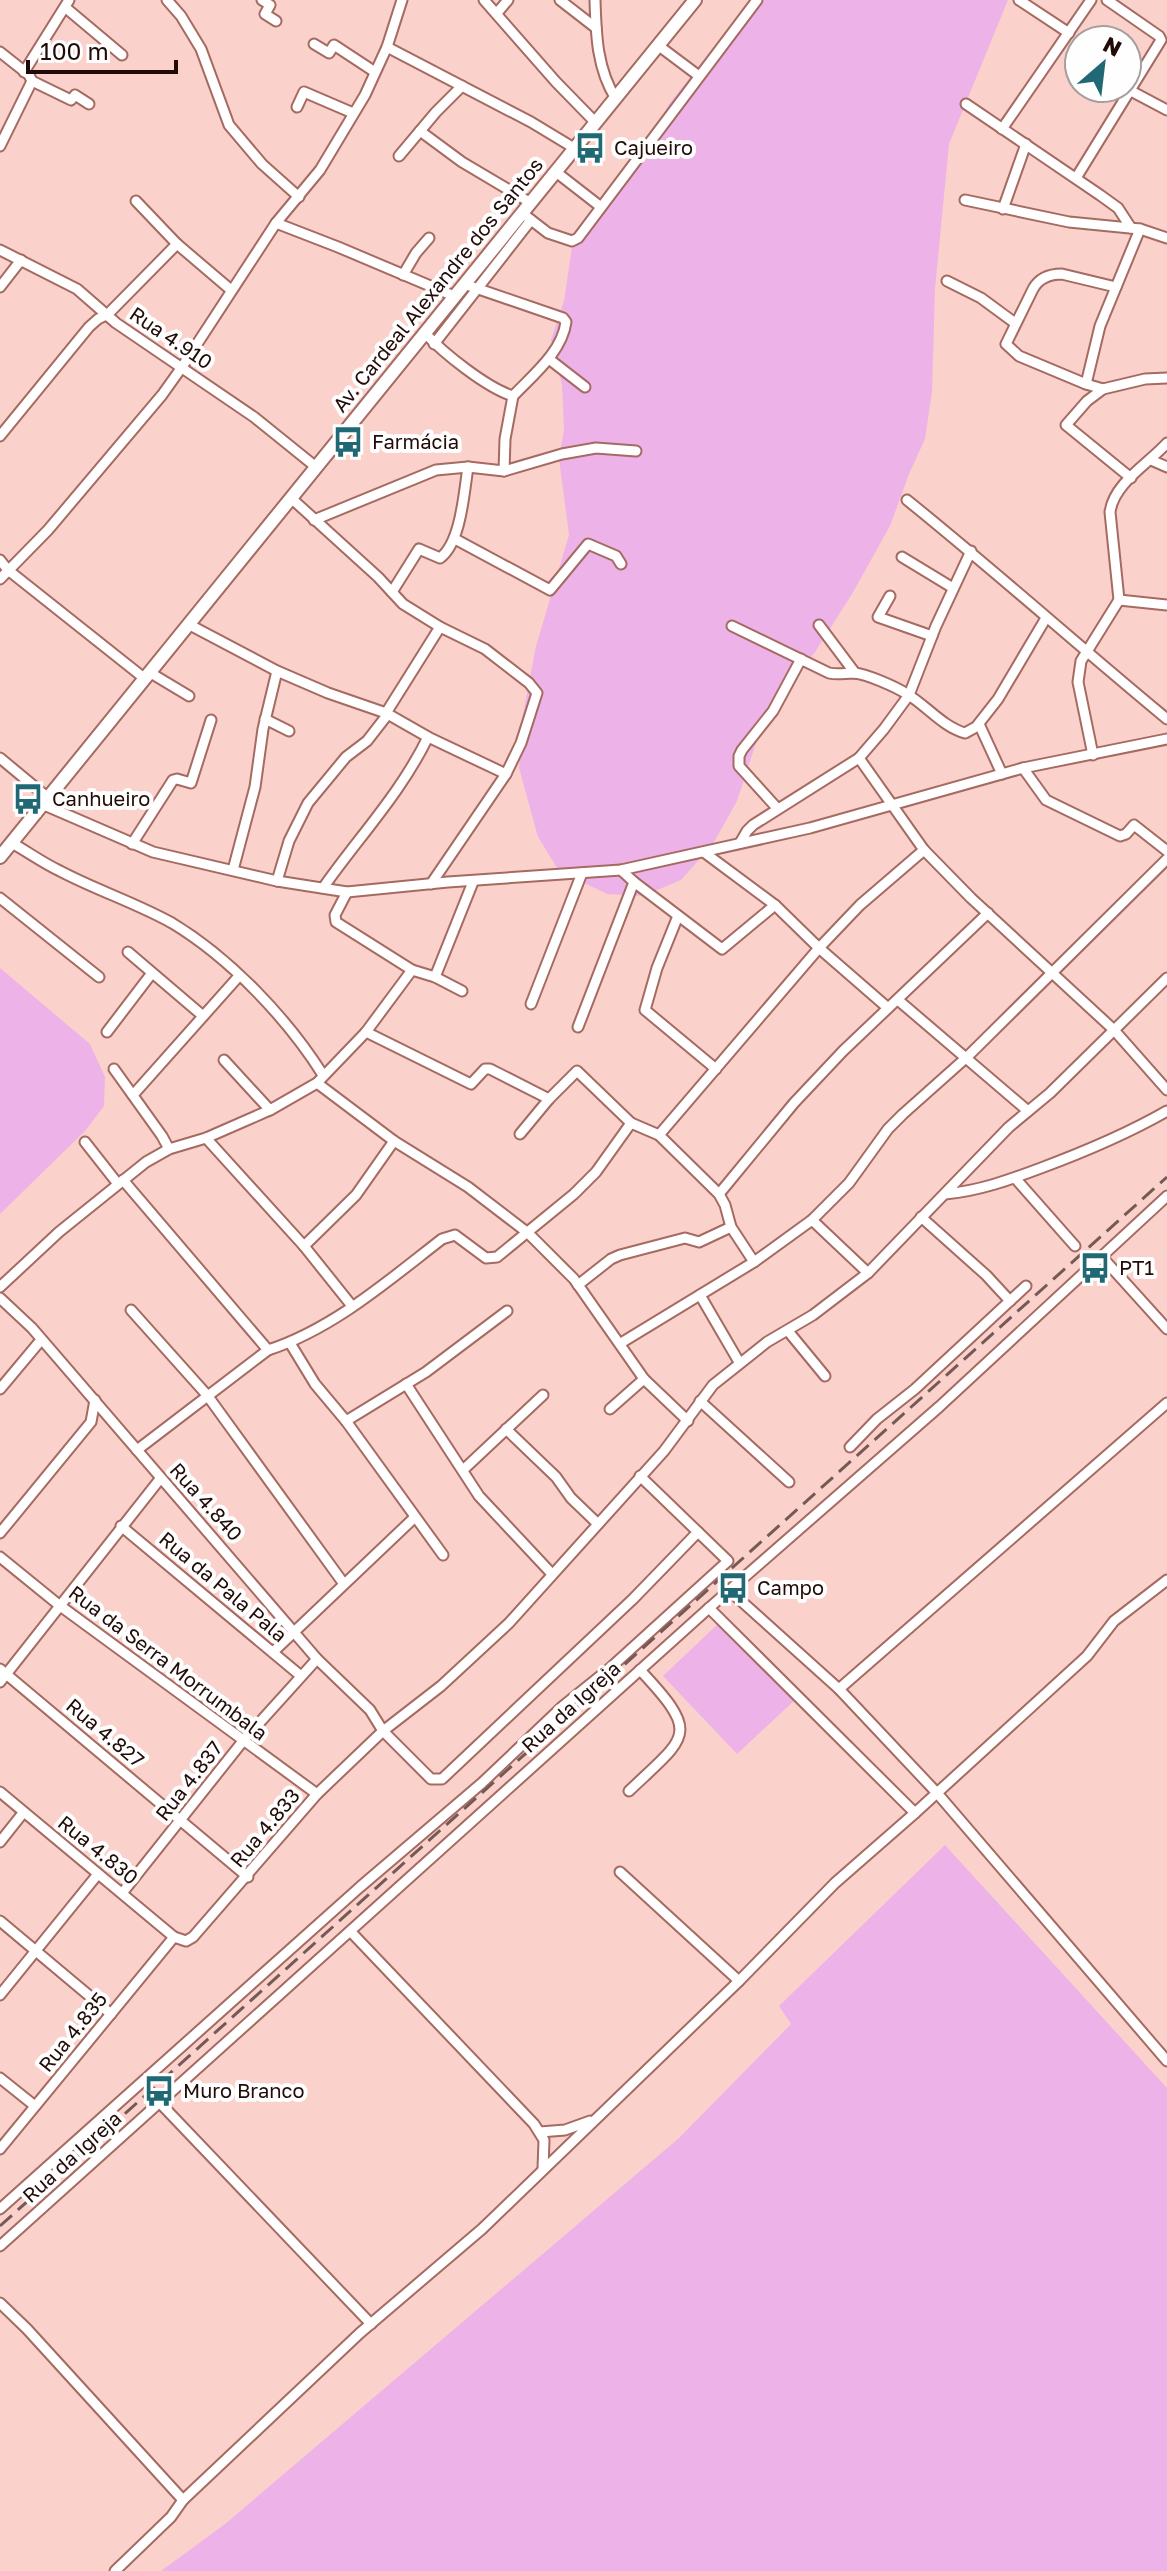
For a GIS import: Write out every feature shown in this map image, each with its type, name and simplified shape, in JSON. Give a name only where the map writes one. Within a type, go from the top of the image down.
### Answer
[{"type":"street","points":[[167,0],[201,49],[229,125],[262,164],[299,197]]},
{"type":"street","points":[[262,0],[270,5],[265,14],[276,21]]},
{"type":"street","points":[[0,579],[85,488],[182,367],[276,223],[320,170],[375,72],[387,47],[402,0]]},
{"type":"street","points":[[484,0],[596,123]]},
{"type":"street","points":[[497,13],[508,0]]},
{"type":"street","points":[[560,0],[596,28]]},
{"type":"street","points":[[595,0],[603,75],[616,99]]},
{"type":"street","name":"Av. Cardeal Alexandre dos Santos","points":[[0,857],[454,296],[528,212],[574,148],[695,0]]},
{"type":"street","points":[[420,131],[528,212],[548,233],[572,241],[578,238],[757,0]]},
{"type":"street","points":[[1019,0],[1063,29]]},
{"type":"street","points":[[1075,24],[1091,0]]},
{"type":"street","points":[[1107,0],[1142,24]]},
{"type":"street","points":[[24,72],[68,4],[122,55]]},
{"type":"street","points":[[1143,25],[1161,40],[1143,71]]},
{"type":"street","points":[[1002,129],[1063,42]]},
{"type":"street","points":[[314,44],[329,53],[334,45],[375,72]]},
{"type":"street","points":[[659,46],[699,76]]},
{"type":"street","points":[[387,47],[531,122],[574,148]]},
{"type":"street","points":[[0,52],[32,81],[71,100],[75,95],[89,104]]},
{"type":"street","points":[[0,146],[32,81]]},
{"type":"street","points":[[399,156],[462,86]]},
{"type":"street","points":[[297,107],[304,92],[353,113]]},
{"type":"street","points":[[1143,97],[1167,110]]},
{"type":"street","points":[[966,104],[1118,208],[1136,228]]},
{"type":"street","points":[[1076,178],[1123,104]]},
{"type":"street","points":[[1003,209],[1026,144]]},
{"type":"street","points":[[556,172],[601,207]]},
{"type":"street","points":[[965,200],[1069,222],[1136,228],[1167,238]]},
{"type":"street","points":[[136,201],[177,244],[231,290]]},
{"type":"street","points":[[434,344],[477,289],[528,212]]},
{"type":"street","points":[[276,223],[454,296]]},
{"type":"street","points":[[1086,384],[1100,326],[1136,228]]},
{"type":"street","points":[[403,275],[429,238]]},
{"type":"street","points":[[0,436],[89,327],[108,314],[177,244]]},
{"type":"street","name":"Rua 4.910","points":[[0,250],[77,289],[142,341],[254,417],[316,467]]},
{"type":"street","points":[[0,287],[21,260]]},
{"type":"street","points":[[1103,389],[1019,356],[1006,344],[1037,282],[1053,274],[1062,274],[1116,287]]},
{"type":"street","points":[[947,281],[981,298],[1015,323]]},
{"type":"street","points":[[464,284],[565,320],[565,329],[549,359],[513,396],[505,439],[504,471]]},
{"type":"street","points":[[425,333],[434,344],[490,385],[513,396]]},
{"type":"street","points":[[549,359],[585,387]]},
{"type":"street","points":[[1131,478],[1066,425],[1087,401],[1103,389],[1145,379],[1167,378]]},
{"type":"street","points":[[1093,755],[1078,682],[1081,661],[1119,600],[1111,501],[1167,443]]},
{"type":"street","points":[[314,520],[436,470],[468,467],[504,471],[562,454],[596,448],[636,451]]},
{"type":"street","points":[[1151,460],[1167,467]]},
{"type":"street","points":[[392,592],[419,549],[440,558],[447,553],[455,539],[468,467]]},
{"type":"street","points":[[291,498],[403,604],[485,649],[529,683],[537,693],[521,743],[506,774],[431,884]]},
{"type":"street","points":[[907,500],[1167,719]]},
{"type":"street","points":[[455,539],[550,590],[588,544],[616,556],[621,564]]},
{"type":"street","points":[[740,843],[747,831],[777,808],[859,758],[909,695],[971,551]]},
{"type":"street","points":[[902,557],[953,588]]},
{"type":"street","points":[[0,560],[8,570],[146,675],[189,696]]},
{"type":"street","points":[[890,596],[878,617],[932,636]]},
{"type":"street","points":[[1119,600],[1167,605]]},
{"type":"street","points":[[732,626],[829,673],[855,673],[890,685],[965,733],[979,724],[998,699],[1046,618]]},
{"type":"street","points":[[188,624],[277,671],[387,713],[428,737],[506,774]]},
{"type":"street","points":[[819,625],[855,673]]},
{"type":"street","points":[[277,881],[289,841],[308,803],[346,757],[367,741],[440,627]]},
{"type":"street","points":[[777,808],[739,766],[739,756],[773,711],[801,659]]},
{"type":"street","points":[[233,870],[255,787],[265,719],[277,671]]},
{"type":"street","points":[[265,719],[289,731]]},
{"type":"street","points":[[132,844],[173,780],[191,783],[211,720]]},
{"type":"street","points":[[979,724],[1002,774]]},
{"type":"street","points":[[323,888],[397,792],[428,737]]},
{"type":"street","points":[[0,758],[45,801],[132,844],[181,860],[277,881],[347,892],[621,870],[810,828],[1023,768],[1167,739]]},
{"type":"street","points":[[859,758],[924,850],[1114,1030],[1167,1090]]},
{"type":"street","points":[[1023,768],[1046,800],[1120,836],[1134,825],[1167,851]]},
{"type":"street","points":[[12,843],[58,871],[171,923],[192,936],[239,976],[293,1034],[320,1079],[394,1141],[468,1187],[528,1233],[578,1285],[644,1379],[688,1421]]},
{"type":"street","points":[[659,1135],[819,948],[860,905],[924,850]]},
{"type":"street","points":[[705,853],[775,905],[888,1008]]},
{"type":"street","points":[[621,1343],[754,1262],[812,1220],[849,1183],[888,1129],[967,1057],[1167,859]]},
{"type":"street","points":[[621,870],[722,949],[775,905]]},
{"type":"street","points":[[531,1004],[582,873]]},
{"type":"street","points":[[435,977],[473,882]]},
{"type":"street","points":[[578,1027],[634,882]]},
{"type":"street","points":[[347,892],[335,915],[336,922],[412,970],[435,977],[462,991]]},
{"type":"street","points":[[0,898],[99,977]]},
{"type":"street","points":[[719,1194],[794,1103],[865,1027],[898,1000],[988,913]]},
{"type":"street","points":[[678,916],[657,968],[645,1010],[716,1069]]},
{"type":"street","points":[[128,952],[203,1016]]},
{"type":"street","points":[[0,1287],[59,1232],[146,1162],[169,1149],[206,1138],[270,1110],[320,1079],[366,1032],[412,970]]},
{"type":"street","points":[[107,1032],[152,973]]},
{"type":"street","points":[[133,1095],[239,976]]},
{"type":"street","name":"Rua 4.833","points":[[174,1937],[186,1941],[193,1937],[317,1794],[383,1731],[492,1642],[688,1421],[713,1385],[739,1362],[813,1315],[868,1273],[1009,1127],[1050,1093],[1167,978]]},
{"type":"street","points":[[898,1000],[1028,1111]]},
{"type":"street","points":[[366,1032],[471,1084],[485,1069],[490,1069],[549,1099]]},
{"type":"street","points":[[224,1060],[270,1110]]},
{"type":"street","points":[[114,1069],[169,1149]]},
{"type":"street","points":[[520,1134],[577,1071],[631,1123],[659,1135],[719,1194],[731,1227],[754,1262]]},
{"type":"street","points":[[945,1194],[988,1187],[1077,1155],[1167,1111]]},
{"type":"street","points":[[137,1450],[268,1350],[290,1343],[352,1306],[449,1235],[455,1235],[482,1256],[497,1257],[596,1172],[631,1123]]},
{"type":"street","points":[[206,1138],[304,1246],[352,1306]]},
{"type":"street","points":[[304,1246],[356,1195],[394,1141]]},
{"type":"street","points":[[85,1142],[268,1350]]},
{"type":"street","points":[[1015,1178],[1075,1246]]},
{"type":"street","name":"Rua da Igreja","points":[[0,2246],[709,1608],[939,1407],[1167,1196]]},
{"type":"street","points":[[921,1217],[986,1275],[1010,1301]]},
{"type":"street","points":[[812,1220],[868,1273]]},
{"type":"street","points":[[578,1285],[620,1255],[685,1238],[699,1242],[731,1227]]},
{"type":"street","points":[[1102,1257],[1167,1329]]},
{"type":"street","points":[[850,1447],[877,1419],[915,1389],[1026,1286]]},
{"type":"street","points":[[700,1295],[739,1362]]},
{"type":"street","name":"Rua 4.840","points":[[0,1298],[95,1400],[317,1659],[370,1710],[383,1731],[431,1779],[442,1779],[633,1599],[698,1532]]},
{"type":"street","points":[[131,1310],[207,1395],[344,1584]]},
{"type":"street","points":[[346,1421],[426,1372],[507,1311]]},
{"type":"street","points":[[788,1331],[825,1376]]},
{"type":"street","points":[[0,1389],[41,1340]]},
{"type":"street","points":[[290,1343],[315,1384],[346,1421],[443,1555]]},
{"type":"street","points":[[610,1409],[644,1379]]},
{"type":"street","points":[[406,1384],[479,1496],[552,1574]]},
{"type":"street","points":[[463,1470],[543,1395]]},
{"type":"street","points":[[0,1533],[91,1422],[95,1400]]},
{"type":"street","points":[[700,1401],[789,1482]]},
{"type":"street","points":[[839,1689],[1167,1403]]},
{"type":"street","points":[[91,1422],[114,1423]]},
{"type":"street","points":[[506,1429],[556,1477],[571,1498],[598,1524]]},
{"type":"street","points":[[640,1476],[698,1532]]},
{"type":"street","points":[[2,1675],[160,1479]]},
{"type":"street","points":[[273,1652],[414,1518]]},
{"type":"street","name":"Rua da Pala Pala","points":[[121,1526],[301,1676]]},
{"type":"street","name":"Rua da Igreja","points":[[0,2209],[728,1561],[698,1532]]},
{"type":"street","name":"Rua da Serra Morrumbala","points":[[0,1557],[59,1605],[317,1794]]},
{"type":"street","points":[[115,2571],[171,2517],[183,2500],[371,2324],[482,2229],[739,1981],[835,1883],[1087,1656],[1114,1621],[1167,1580]]},
{"type":"street","points":[[730,1591],[839,1689],[937,1793],[1167,2061]]},
{"type":"street","points":[[709,1608],[915,1813]]},
{"type":"street","name":"Rua 4.837","points":[[123,1892],[243,1741],[317,1659]]},
{"type":"street","points":[[629,1791],[676,1746],[681,1730],[673,1708],[640,1670]]},
{"type":"street","name":"Rua 4.827","points":[[2,1675],[248,1877]]},
{"type":"street","name":"Rua 4.830","points":[[0,1792],[174,1937]]},
{"type":"street","points":[[0,1842],[23,1813]]},
{"type":"street","points":[[620,1872],[739,1981]]},
{"type":"street","points":[[0,1995],[98,1874]]},
{"type":"street","points":[[0,1921],[111,2014]]},
{"type":"street","points":[[351,1932],[540,2132],[545,2148],[543,2169]]},
{"type":"street","name":"Rua 4.835","points":[[0,2149],[174,1937]]},
{"type":"street","points":[[0,2078],[35,2106]]},
{"type":"street","points":[[160,2103],[371,2324]]},
{"type":"street","points":[[540,2132],[565,2130],[593,2120]]},
{"type":"street","points":[[0,2303],[183,2500]]},
{"type":"shaded area","points":[[751,0],[1008,0],[949,144],[935,289],[932,392],[925,439],[890,526],[815,652],[767,710],[737,801],[713,844],[681,880],[643,896],[607,894],[559,871],[538,837],[519,768],[523,715],[536,646],[569,535],[559,459],[564,430],[562,385],[551,340],[564,301],[572,247],[626,182],[669,104]]},
{"type":"shaded area","points":[[0,968],[90,1044],[105,1077],[104,1106],[85,1131],[0,1214]]},
{"type":"shaded area","points":[[721,1621],[795,1700],[737,1754],[663,1676]]},
{"type":"shaded area","points":[[945,1845],[1167,2088],[1167,2571],[161,2571],[225,2524],[679,2138],[791,2024],[779,2006]]},
{"type":"railway","points":[[0,2226],[1167,1177]]},
{"type":"place","name":"Cajueiro","points":[[590,148]]},
{"type":"place","name":"Farmácia","points":[[348,442]]},
{"type":"place","name":"Canhueiro","points":[[28,799]]},
{"type":"place","name":"PT1","points":[[1095,1268]]},
{"type":"place","name":"Campo","points":[[733,1588]]},
{"type":"place","name":"Muro Branco","points":[[159,2091]]}]
